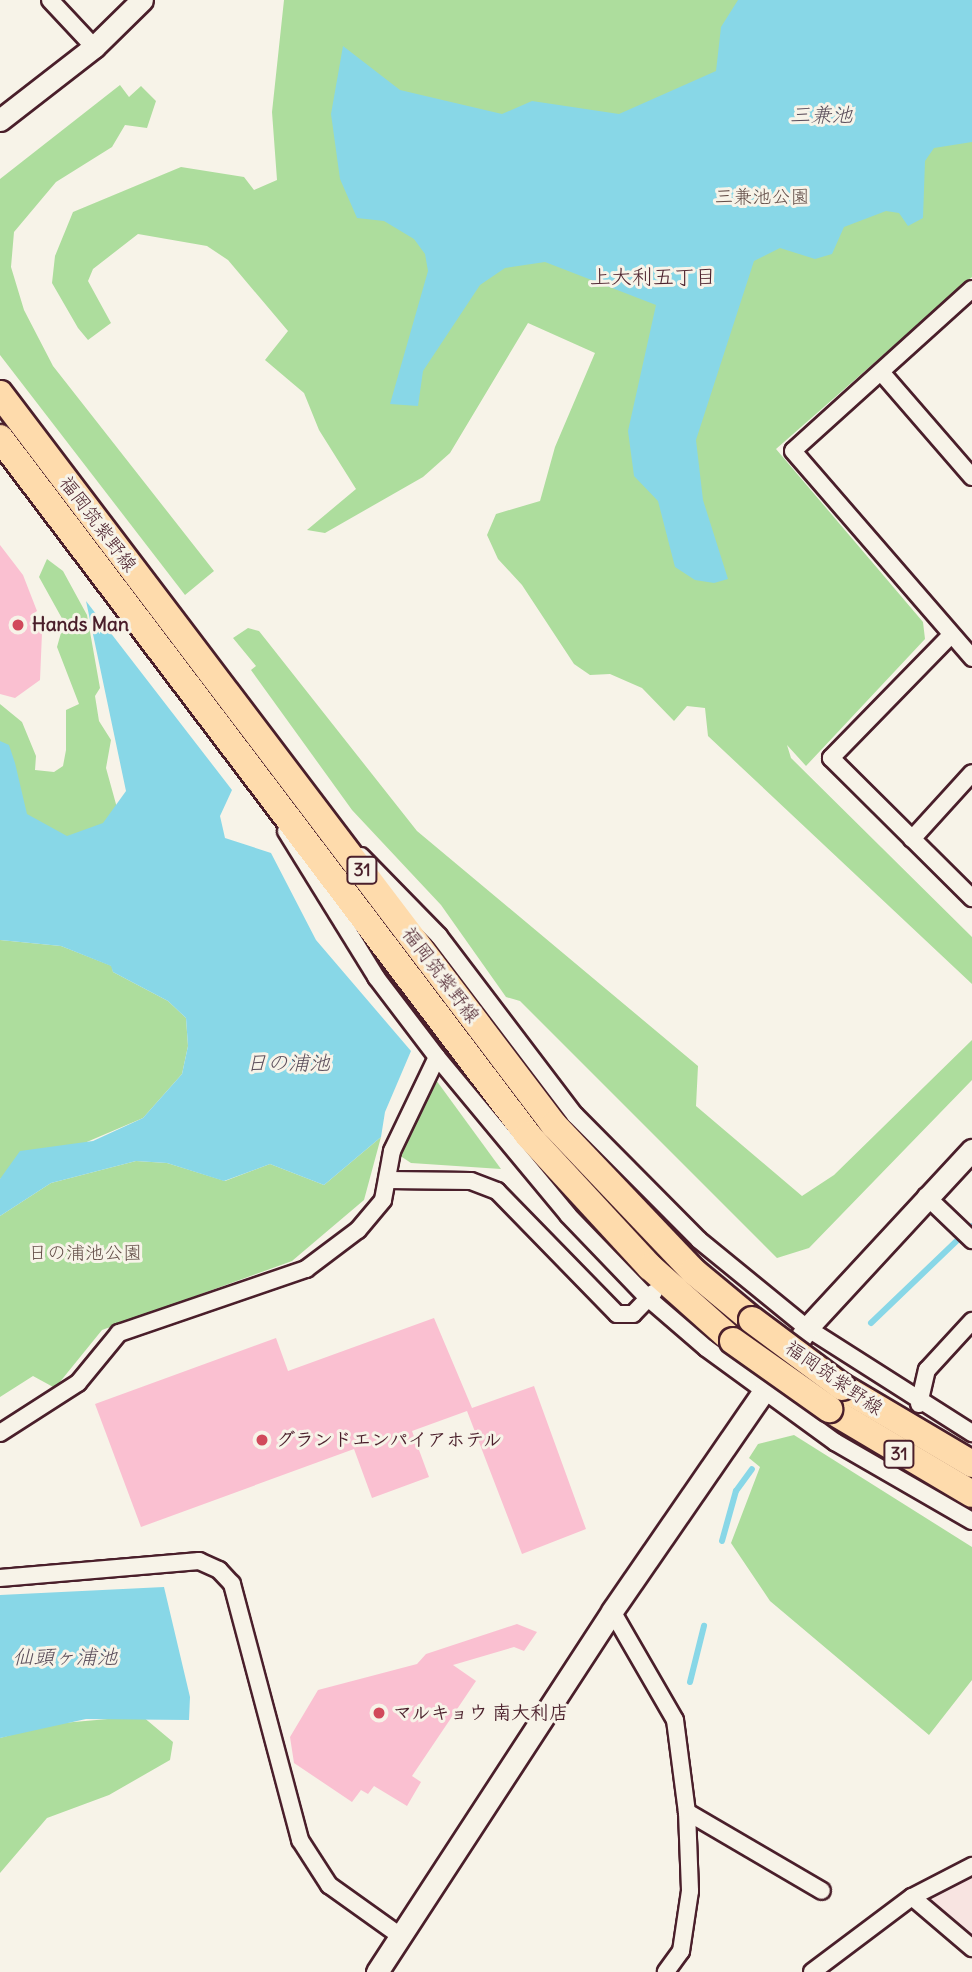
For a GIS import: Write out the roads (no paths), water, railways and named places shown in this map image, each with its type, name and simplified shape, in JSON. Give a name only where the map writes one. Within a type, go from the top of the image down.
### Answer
[{"type":"main road","name":"福岡筑紫野線","points":[[0,394],[554,1125],[667,1245],[836,1398],[972,1494]]},
{"type":"main road","name":"福岡筑紫野線","points":[[0,438],[528,1135],[650,1267],[733,1341],[836,1398],[972,1464]]},
{"type":"street","points":[[50,0],[94,47]]},
{"type":"street","points":[[0,120],[94,47],[142,0]]},
{"type":"street","points":[[970,295],[793,451],[972,658]]},
{"type":"street","points":[[880,372],[972,477]]},
{"type":"street","points":[[951,635],[831,758],[972,898]]},
{"type":"street","points":[[912,839],[972,774]]},
{"type":"street","points":[[266,791],[306,869],[376,977],[437,1057],[568,1215],[762,1391],[835,1442],[972,1521]]},
{"type":"street","points":[[333,831],[387,878],[439,936],[575,1115],[696,1244],[807,1328],[919,1404],[972,1433]]},
{"type":"street","points":[[0,1433],[78,1383],[118,1334],[306,1269],[330,1254],[383,1200],[392,1151],[437,1057]]},
{"type":"street","points":[[377,1972],[612,1611],[807,1328],[926,1196],[972,1150]]},
{"type":"street","points":[[388,1180],[483,1184],[497,1191],[617,1314],[628,1317],[652,1294]]},
{"type":"street","points":[[926,1196],[972,1240]]},
{"type":"street","points":[[919,1404],[927,1370],[972,1321]]},
{"type":"street","points":[[0,1578],[199,1562],[219,1570],[232,1584],[300,1840],[329,1885],[400,1935]]},
{"type":"street","points":[[612,1611],[675,1720],[687,1812],[690,1891],[681,1951],[666,1972]]},
{"type":"street","points":[[687,1812],[822,1891]]},
{"type":"street","points":[[812,1972],[912,1897],[972,1866]]},
{"type":"street","points":[[912,1897],[972,1948]]},
{"type":"water","name":"三兼池","points":[[738,0],[972,0],[972,142],[934,148],[925,161],[923,218],[908,226],[899,213],[886,211],[844,227],[832,254],[815,259],[780,248],[754,261],[696,440],[703,500],[728,579],[714,583],[695,580],[675,567],[658,501],[634,476],[628,431],[656,305],[545,262],[505,268],[480,285],[423,371],[418,406],[390,404],[428,271],[425,254],[414,239],[384,221],[357,218],[340,179],[331,114],[343,46],[400,90],[502,114],[532,101],[619,114],[716,71],[721,27]]},
{"type":"water","name":"日の浦池","points":[[86,601],[232,790],[220,816],[225,838],[271,853],[316,940],[411,1051],[385,1112],[381,1137],[324,1185],[270,1164],[224,1181],[167,1163],[136,1161],[51,1183],[0,1216],[0,1179],[20,1151],[93,1141],[143,1118],[182,1074],[188,1046],[186,1018],[168,1001],[113,972],[111,966],[61,946],[0,940],[0,741],[9,745],[27,814],[67,836],[103,823],[126,791]]},
{"type":"water","name":"仙頭ヶ浦池","points":[[164,1587],[190,1697],[189,1720],[86,1719],[0,1738],[0,1595]]},
{"type":"waterway","points":[[871,1323],[972,1226]]},
{"type":"waterway","points":[[722,1541],[736,1491],[752,1469]]},
{"type":"waterway","points":[[690,1682],[704,1626]]},
{"type":"place","name":"Hands Man","points":[[18,625]]},
{"type":"place","name":"グランドエンパイアホテル","points":[[262,1440]]},
{"type":"place","name":"マルキョウ 南大利店","points":[[379,1713]]},
{"type":"district","name":"上大利五丁目","points":[[653,277]]},
{"type":"park label","name":"三兼池公園","points":[[762,197]]},
{"type":"park label","name":"日の浦池公園","points":[[85,1253]]}]
